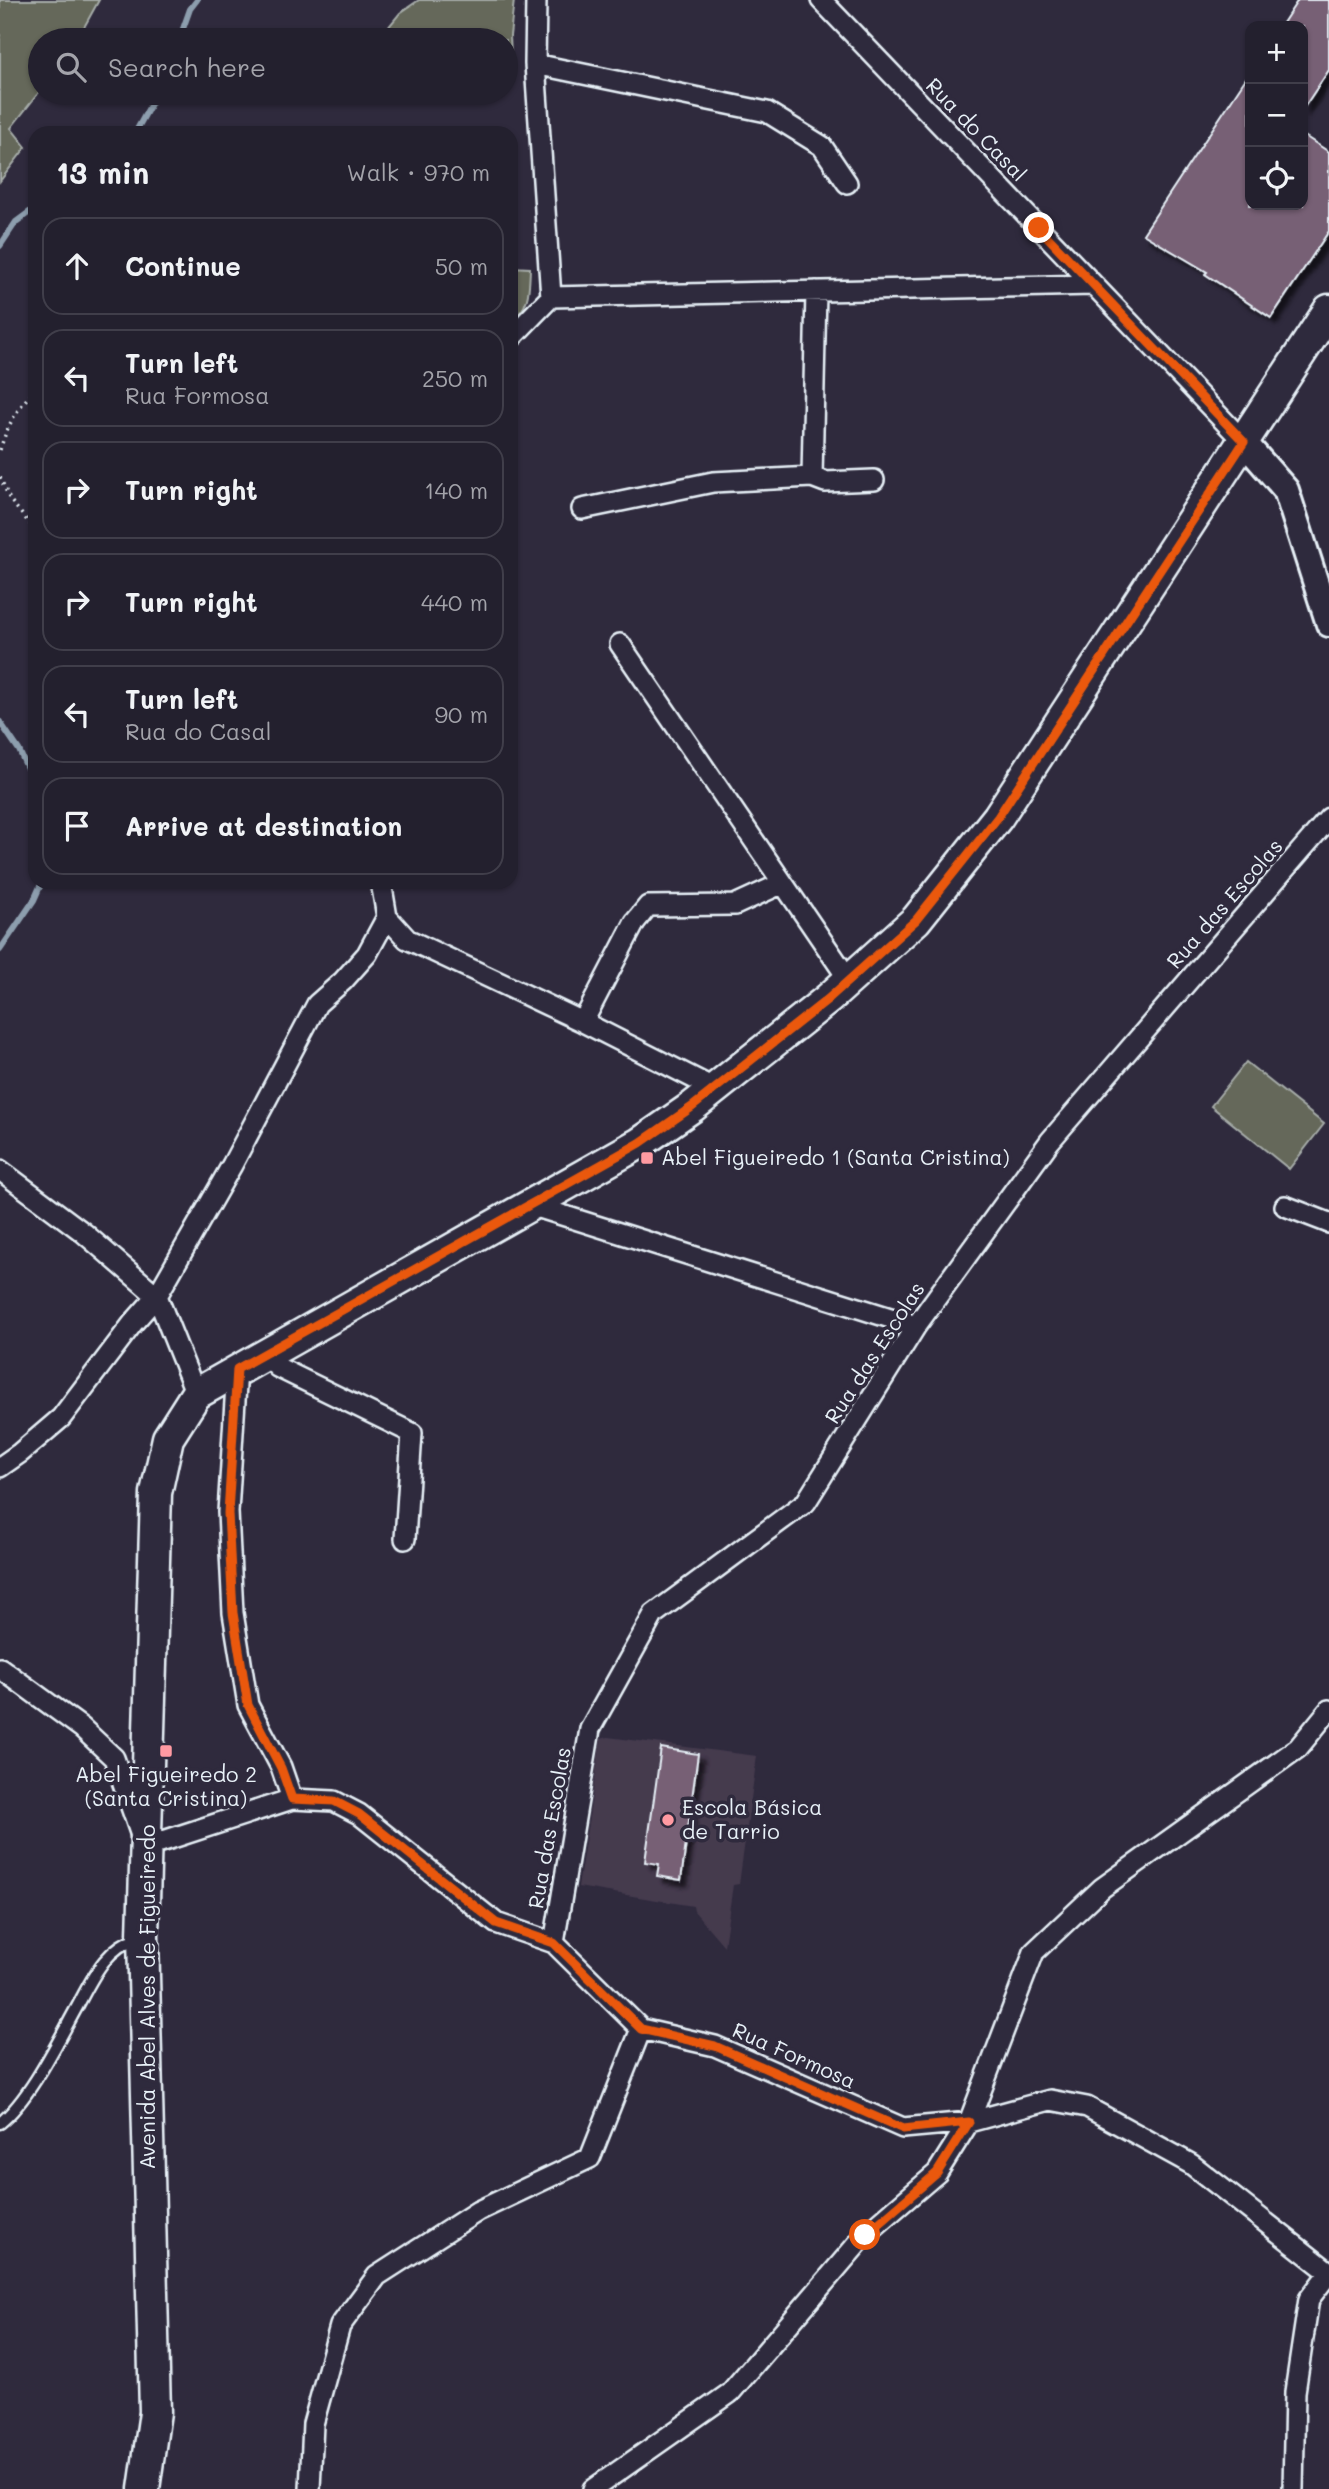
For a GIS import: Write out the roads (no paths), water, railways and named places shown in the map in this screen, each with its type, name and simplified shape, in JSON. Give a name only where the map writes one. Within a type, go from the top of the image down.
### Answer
[{"type":"main road","name":"Avenida Abel Alves de Figueiredo","points":[[144,2489],[155,2412],[143,1936],[145,1847],[156,1493],[168,1438],[196,1394],[640,1143],[715,1089],[916,920],[998,817],[1329,310]]},
{"type":"street","points":[[536,0],[536,64],[551,297]]},
{"type":"street","name":"Rua do Casal","points":[[821,0],[1244,442]]},
{"type":"street","points":[[536,64],[767,112],[822,146],[847,183]]},
{"type":"street","points":[[518,331],[551,297],[1094,285]]},
{"type":"street","points":[[813,477],[816,292]]},
{"type":"street","points":[[1244,442],[1286,490],[1329,624]]},
{"type":"street","points":[[582,509],[713,482],[813,477],[825,482],[874,480]]},
{"type":"street","points":[[620,645],[849,979]]},
{"type":"street","name":"Rua das Escolas","points":[[554,1943],[590,1729],[654,1614],[806,1502],[916,1326],[1049,1142],[1329,818]]},
{"type":"street","points":[[583,1022],[635,922],[648,906],[735,905],[783,883]]},
{"type":"street","points":[[382,889],[387,917],[407,939],[583,1022],[715,1089]]},
{"type":"street","points":[[0,1467],[61,1418],[133,1323],[157,1296],[232,1166],[317,1004],[343,981],[366,954],[387,917]]},
{"type":"street","points":[[0,1170],[84,1233],[157,1296],[196,1394]]},
{"type":"street","points":[[530,1205],[916,1326]]},
{"type":"street","points":[[1285,1206],[1329,1223]]},
{"type":"street","points":[[269,1351],[277,1367],[412,1433],[405,1539]]},
{"type":"street","points":[[237,1369],[228,1513],[233,1613],[248,1705],[281,1768],[292,1799]]},
{"type":"street","points":[[0,1668],[82,1728],[114,1758],[145,1847],[292,1799],[334,1801],[359,1814],[496,1923],[554,1943],[641,2029],[590,2158],[478,2211],[377,2276],[340,2326],[313,2424],[310,2489]]},
{"type":"street","points":[[593,2489],[730,2393],[865,2235],[937,2173],[969,2122],[1034,1952],[1102,1888],[1298,1748],[1329,1710]]},
{"type":"street","name":"Rua Formosa","points":[[641,2029],[715,2046],[903,2129],[969,2122],[1051,2100],[1087,2107],[1191,2164],[1329,2272]]},
{"type":"street","points":[[1293,2489],[1295,2392],[1310,2299],[1329,2272]]},
{"type":"lane","points":[[0,2123],[9,2116],[26,2093],[97,1969],[126,1941],[143,1936]]},
{"type":"waterway","points":[[183,28],[190,9],[197,0]]},
{"type":"waterway","points":[[139,126],[150,105]]},
{"type":"waterway","points":[[0,246],[16,222],[28,213]]},
{"type":"waterway","points":[[0,722],[19,750],[28,770]]},
{"type":"waterway","points":[[0,950],[39,889]]},
{"type":"place","name":"Abel Figueiredo 1 (Santa Cristina)","points":[[647,1158]]},
{"type":"place","name":"Abel Figueiredo 2 (Santa Cristina)","points":[[166,1751]]},
{"type":"place","name":"Escola Básica de Tarrio","points":[[668,1820]]}]
